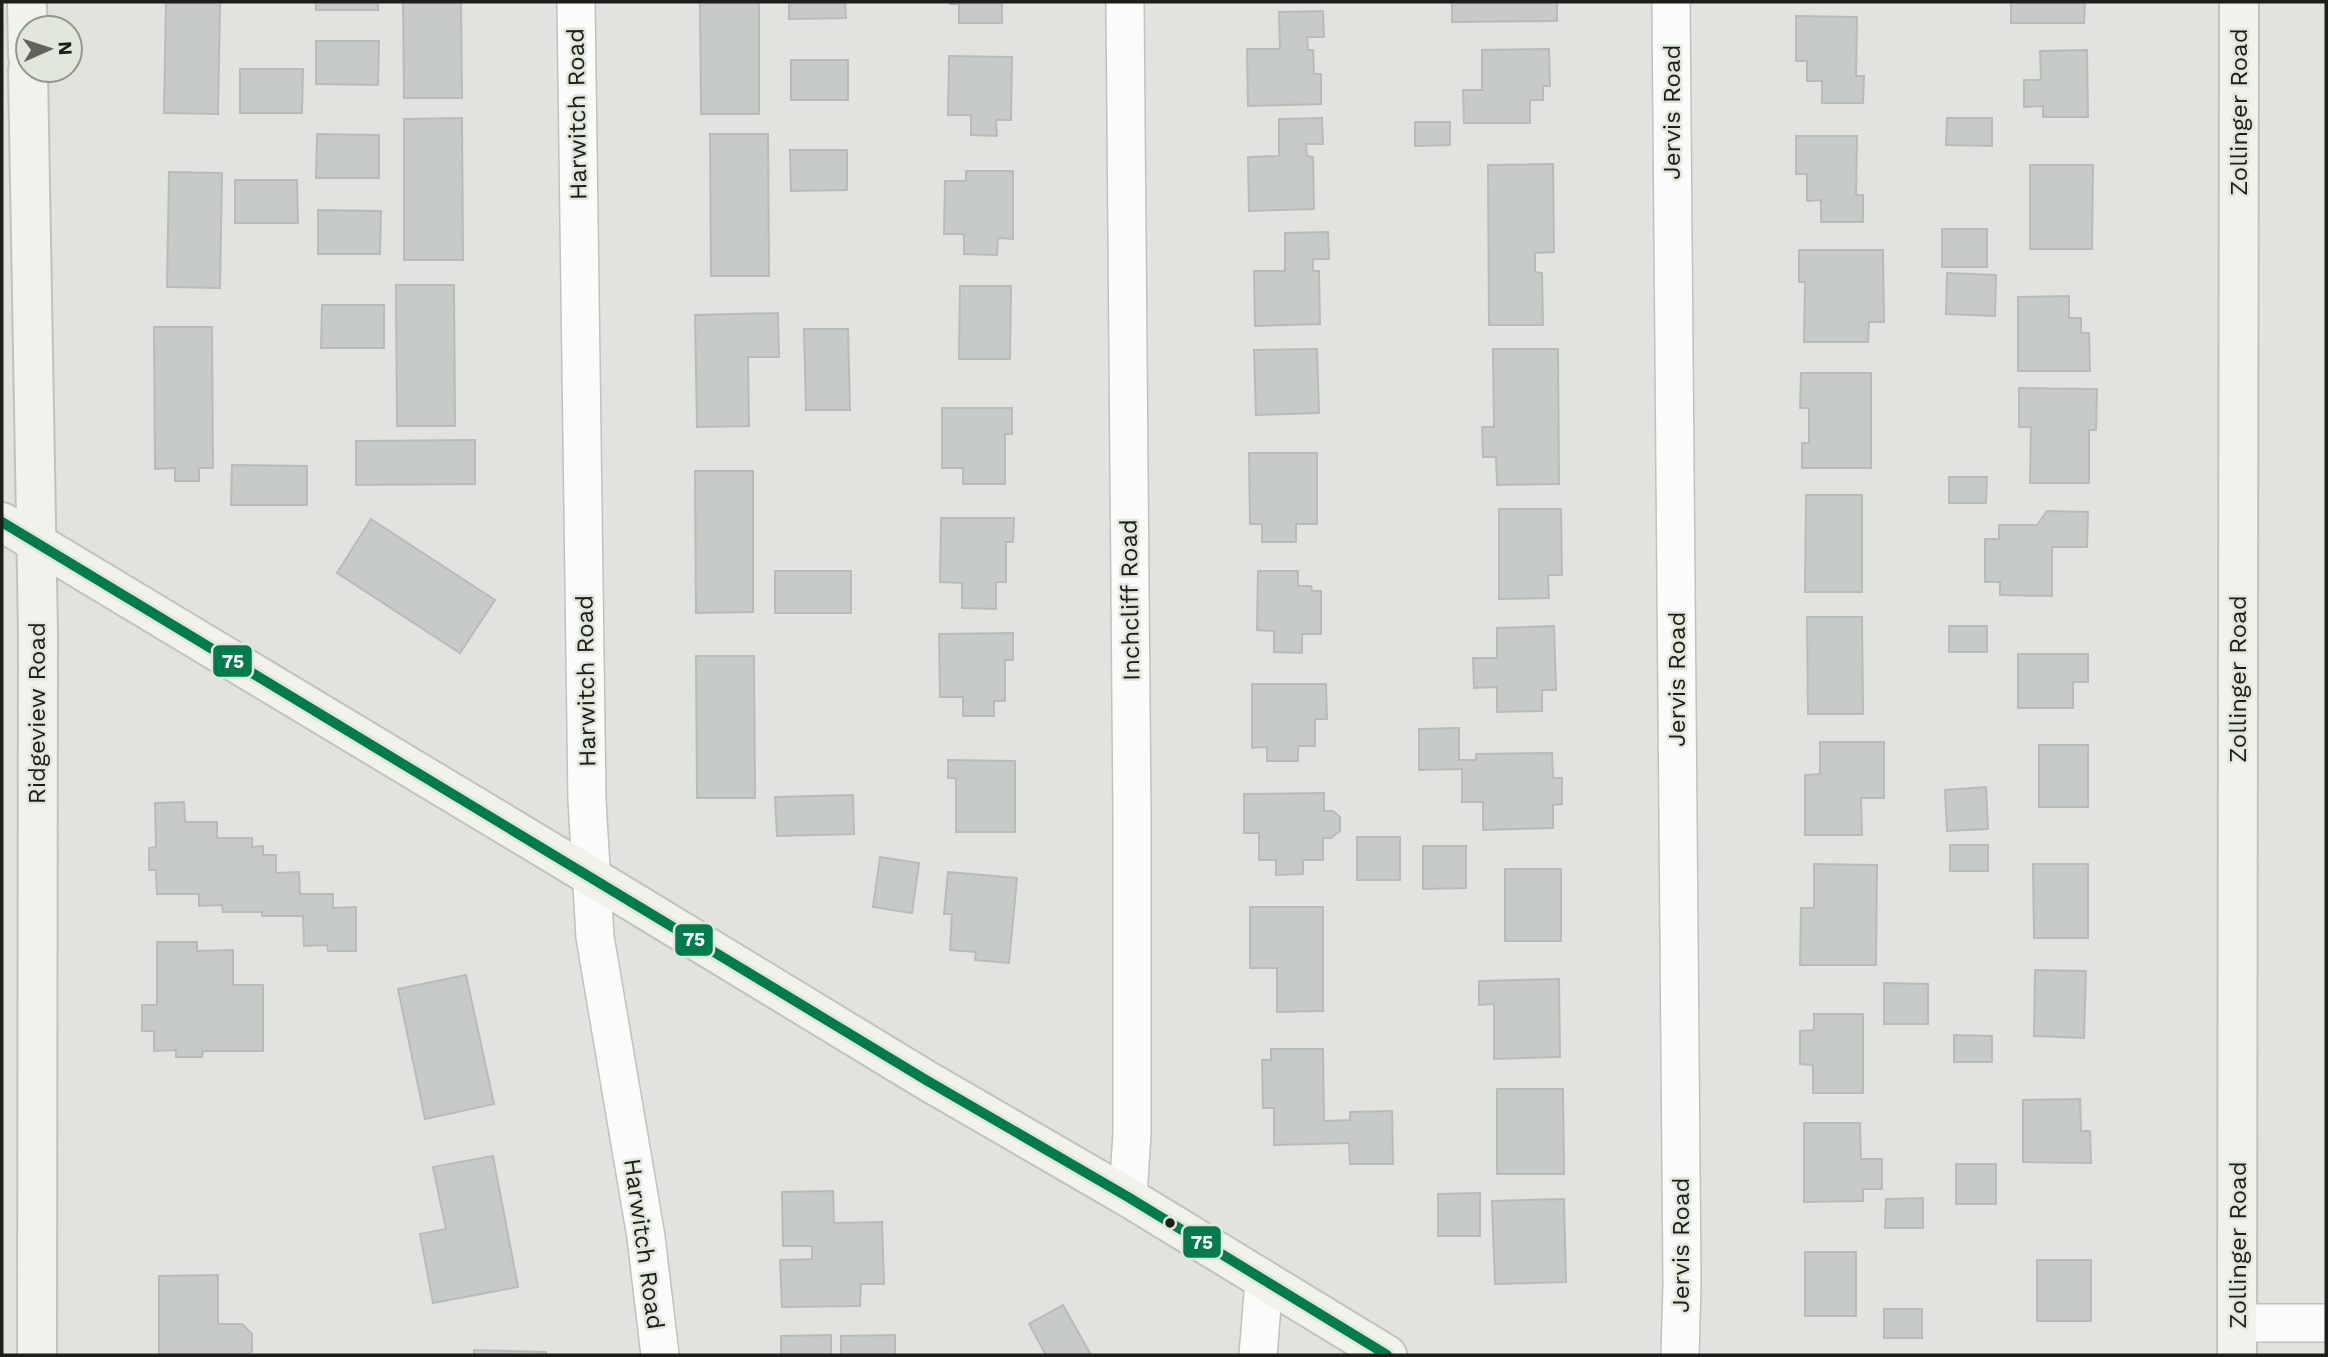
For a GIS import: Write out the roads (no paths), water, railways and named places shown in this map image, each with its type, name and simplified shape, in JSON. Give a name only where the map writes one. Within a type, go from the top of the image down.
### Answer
[{"type":"main road","name":"Zollinger Road","points":[[2237,1339],[2239,2]]},
{"type":"main road","name":"Ridgeview Road","points":[[28,84],[37,544],[37,1355]]},
{"type":"main road","points":[[2,522],[1387,1355]]},
{"type":"street","name":"Harwitch Road","points":[[576,2],[587,800],[594,937],[646,1237],[660,1355]]},
{"type":"street","name":"Inchcliff Road","points":[[1125,2],[1132,817],[1132,1133],[1128,1197]]},
{"type":"street","name":"Jervis Road","points":[[1671,2],[1682,1284],[1680,1355]]},
{"type":"street","points":[[1258,1355],[1264,1282]]},
{"type":"street","points":[[2237,1339],[2326,1323]]}]
